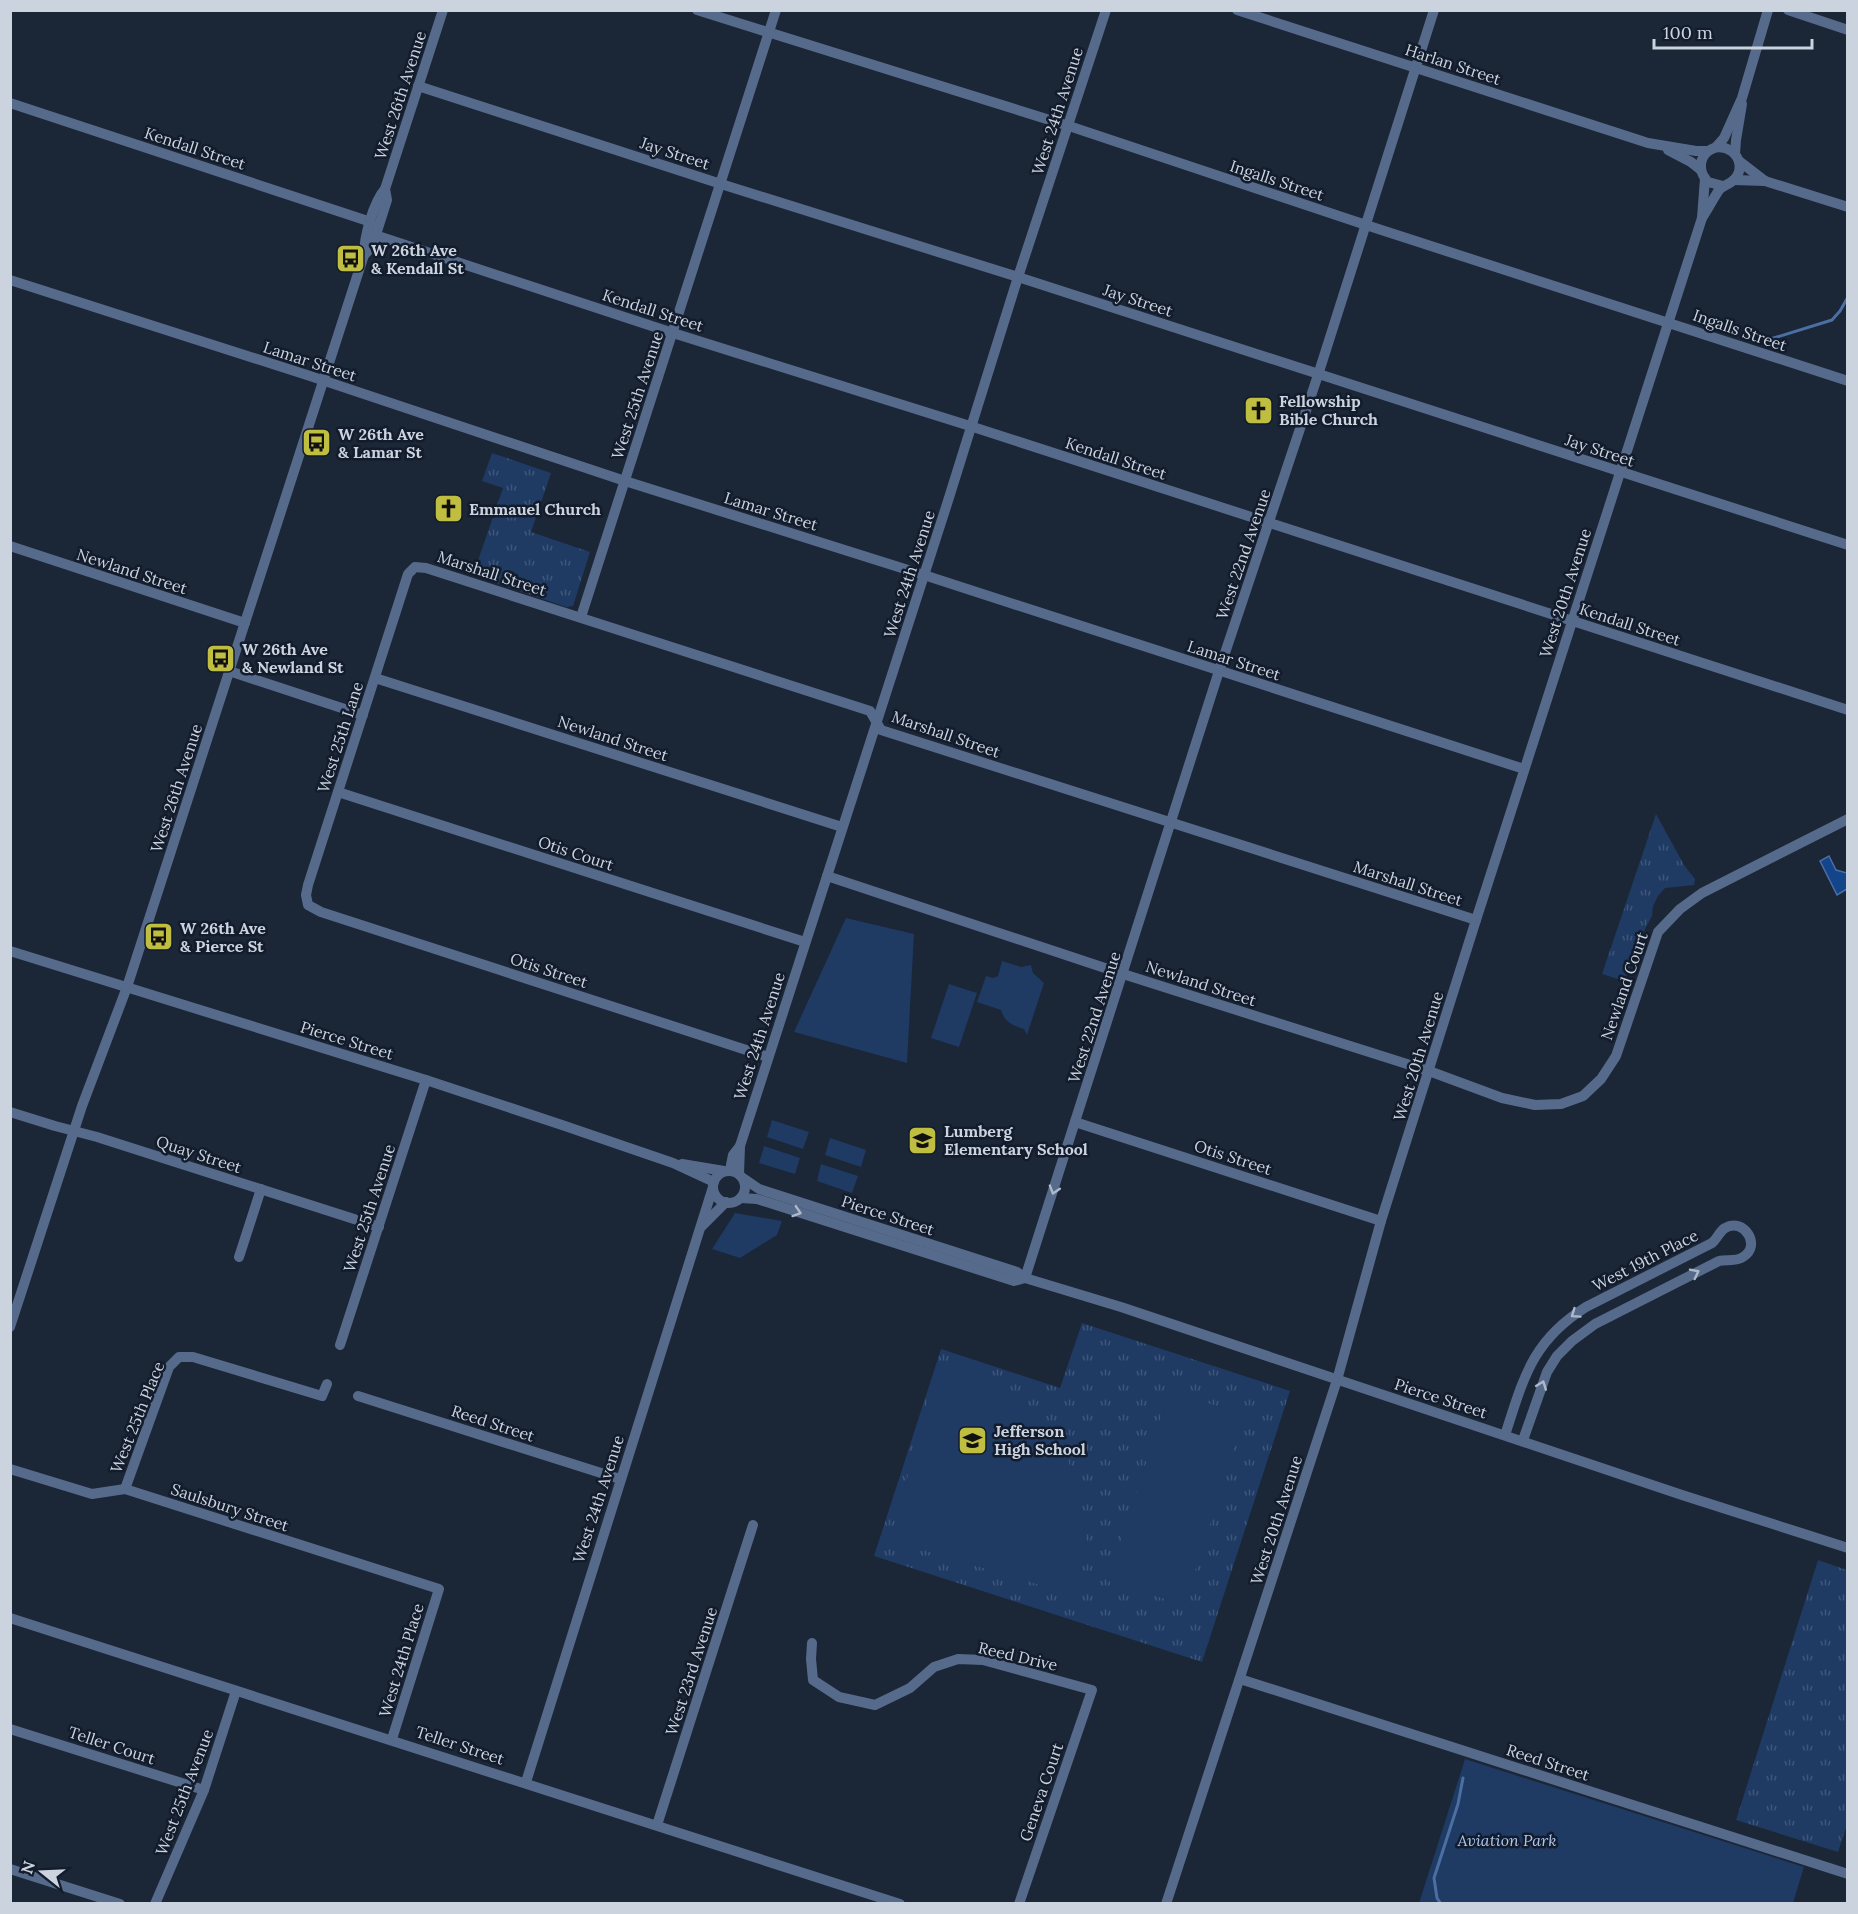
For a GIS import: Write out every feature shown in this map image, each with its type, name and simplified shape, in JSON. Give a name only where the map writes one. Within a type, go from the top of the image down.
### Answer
[{"type":"street","name":"West 26th Avenue","points":[[10,1327],[89,1085],[127,987],[323,381],[363,255],[370,222],[379,197],[385,189],[443,10]]},
{"type":"street","name":"Ingalls Street","points":[[697,10],[1069,126],[1365,225],[1848,381]]},
{"type":"street","name":"West 25th Avenue","points":[[581,617],[776,10]]},
{"type":"street","name":"West 24th Avenue","points":[[734,1173],[733,1155],[740,1146],[1018,276],[1106,10]]},
{"type":"street","name":"Harlan Street","points":[[1238,10],[1660,146],[1691,162],[1703,174]]},
{"type":"street","name":"West 22nd Avenue","points":[[1025,1278],[1434,10]]},
{"type":"street","points":[[1742,98],[1736,140],[1739,173],[1734,180],[1723,186],[1713,185],[1703,174],[1702,159],[1724,138],[1742,98],[1768,10]]},
{"type":"street","points":[[1788,10],[1848,30]]},
{"type":"street","name":"Jay Street","points":[[418,86],[721,184],[1018,276],[1848,545]]},
{"type":"street","name":"Kendall Street","points":[[10,103],[370,222]]},
{"type":"street","name":"Harlan Street","points":[[1660,146],[1712,149]]},
{"type":"street","points":[[1712,149],[1727,148],[1765,181]]},
{"type":"street","name":"West 20th Avenue","points":[[1702,218],[1703,174]]},
{"type":"street","points":[[1734,180],[1765,181],[1848,207]]},
{"type":"street","name":"West 20th Avenue","points":[[1166,1904],[1337,1380],[1381,1221],[1668,322],[1702,218],[1723,186]]},
{"type":"street","name":"West 26th Avenue","points":[[363,255],[372,247],[387,200],[385,189]]},
{"type":"street","name":"Kendall Street","points":[[375,235],[673,333],[970,426],[1848,710]]},
{"type":"street","name":"Lamar Street","points":[[10,280],[625,481],[1524,769]]},
{"type":"street","name":"Newland Street","points":[[10,546],[244,623]]},
{"type":"street","name":"Marshall Street","points":[[415,567],[426,568],[581,617],[870,711],[882,730],[1476,920]]},
{"type":"street","name":"West 25th Lane","points":[[321,912],[309,905],[306,895],[408,574],[415,567]]},
{"type":"street","points":[[229,671],[363,715]]},
{"type":"street","name":"Newland Street","points":[[375,678],[842,827]]},
{"type":"street","name":"Otis Court","points":[[338,792],[805,942]]},
{"type":"street","name":"Newland Court","points":[[1429,1071],[1502,1098],[1535,1105],[1561,1104],[1583,1096],[1600,1079],[1616,1056],[1658,932],[1680,909],[1702,893],[1847,820]]},
{"type":"street","name":"Newland Street","points":[[827,876],[1429,1071]]},
{"type":"street","name":"Otis Street","points":[[321,912],[768,1057]]},
{"type":"street","name":"Pierce Street","points":[[10,951],[426,1080],[673,1163],[734,1173],[759,1189],[1017,1272],[1025,1278],[1120,1307],[1848,1548]]},
{"type":"street","name":"West 25th Avenue","points":[[340,1345],[426,1080]]},
{"type":"street","name":"Quay Street","points":[[10,1112],[97,1137],[379,1227]]},
{"type":"street","name":"Otis Street","points":[[1075,1122],[1381,1221]]},
{"type":"street","name":"Pierce Street","points":[[673,1163],[713,1185]]},
{"type":"street","points":[[734,1173],[745,1188],[741,1198],[732,1203],[726,1202],[717,1197],[713,1185],[720,1174],[734,1173]]},
{"type":"street","name":"West 24th Avenue","points":[[526,1782],[713,1185]]},
{"type":"street","points":[[239,1257],[261,1189]]},
{"type":"street","name":"Pierce Street","points":[[741,1198],[757,1199],[1014,1281],[1025,1278]]},
{"type":"street","name":"West 24th Avenue","points":[[702,1226],[726,1202]]},
{"type":"street","name":"West 19th Place","points":[[1505,1435],[1530,1364],[1543,1344],[1568,1320],[1586,1307],[1712,1243],[1727,1227],[1735,1225],[1746,1230],[1751,1245],[1744,1256],[1736,1260],[1719,1261],[1595,1324],[1572,1341],[1557,1356],[1547,1372],[1523,1440]]},
{"type":"street","name":"West 25th Place","points":[[125,1489],[169,1367],[179,1357],[193,1356],[322,1396],[327,1384]]},
{"type":"street","name":"Reed Street","points":[[357,1396],[620,1479]]},
{"type":"street","name":"Saulsbury Street","points":[[10,1469],[92,1494],[125,1489],[439,1589]]},
{"type":"street","name":"West 23rd Avenue","points":[[657,1825],[753,1525]]},
{"type":"street","name":"West 24th Place","points":[[392,1739],[439,1589]]},
{"type":"street","name":"Teller Street","points":[[10,1618],[900,1904]]},
{"type":"street","name":"Reed Drive","points":[[812,1643],[813,1680],[839,1697],[875,1705],[910,1689],[934,1667],[958,1659],[983,1660],[1092,1690]]},
{"type":"street","name":"Reed Street","points":[[1240,1679],[1847,1872]]},
{"type":"street","name":"Geneva Court","points":[[1019,1904],[1092,1690]]},
{"type":"street","name":"West 25th Avenue","points":[[155,1904],[204,1790],[237,1691]]},
{"type":"street","name":"Teller Court","points":[[10,1729],[204,1790]]},
{"type":"street","points":[[10,1869],[120,1904]]},
{"type":"green space","points":[[492,453],[551,473],[531,532],[590,552],[573,606],[566,607],[473,575],[503,488],[482,481]]},
{"type":"green space","points":[[1656,814],[1684,865],[1695,879],[1694,885],[1665,888],[1658,896],[1653,906],[1652,916],[1624,981],[1602,974]]},
{"type":"green space","points":[[846,918],[914,934],[907,1063],[794,1032]]},
{"type":"green space","points":[[1002,961],[1021,967],[1031,965],[1033,973],[1044,983],[1027,1035],[1024,1029],[1007,1021],[1001,1010],[977,1002],[986,976],[993,978],[998,976]]},
{"type":"green space","points":[[949,984],[977,993],[959,1047],[931,1038]]},
{"type":"green space","points":[[772,1120],[809,1132],[803,1149],[767,1137]]},
{"type":"green space","points":[[830,1138],[866,1150],[861,1167],[825,1155]]},
{"type":"green space","points":[[764,1146],[800,1158],[795,1174],[759,1163]]},
{"type":"green space","points":[[821,1164],[858,1176],[852,1193],[817,1181]]},
{"type":"green space","points":[[735,1213],[782,1221],[777,1235],[740,1258],[712,1249]]},
{"type":"green space","points":[[1082,1323],[1290,1391],[1202,1662],[874,1556],[941,1349],[1060,1388]]},
{"type":"green space","points":[[937,1364],[969,1369],[1006,1389],[1041,1419],[1064,1450],[1074,1477],[1085,1535],[1084,1558],[1073,1595],[891,1540]]},
{"type":"green space","points":[[1169,1391],[1245,1415],[1184,1605],[1108,1581]]},
{"type":"green space","points":[[1818,1560],[1847,1570],[1848,1822],[1838,1852],[1736,1820]]},
{"type":"green space","name":"Aviation Park","points":[[1465,1759],[1804,1867],[1793,1903],[1419,1903]]},
{"type":"shaded area","points":[[1829,856],[1836,870],[1847,873],[1847,889],[1837,895],[1820,861]]},
{"type":"waterway","points":[[1759,337],[1774,338],[1832,320],[1848,297]]},
{"type":"waterway","points":[[1441,1904],[1437,1898],[1434,1878],[1458,1804],[1463,1778]]},
{"type":"place","name":"W 26th Ave & Kendall St","points":[[350,259]]},
{"type":"place","name":"Fellowship Bible Church","points":[[1258,410]]},
{"type":"place","name":"W 26th Ave & Lamar St","points":[[317,443]]},
{"type":"place","name":"Emmauel Church","points":[[448,509]]},
{"type":"place","name":"W 26th Ave & Newland St","points":[[221,658]]},
{"type":"place","name":"W 26th Ave & Pierce St","points":[[159,937]]},
{"type":"place","name":"Lumberg Elementary School","points":[[923,1140]]},
{"type":"place","name":"Jefferson High School","points":[[973,1440]]}]
